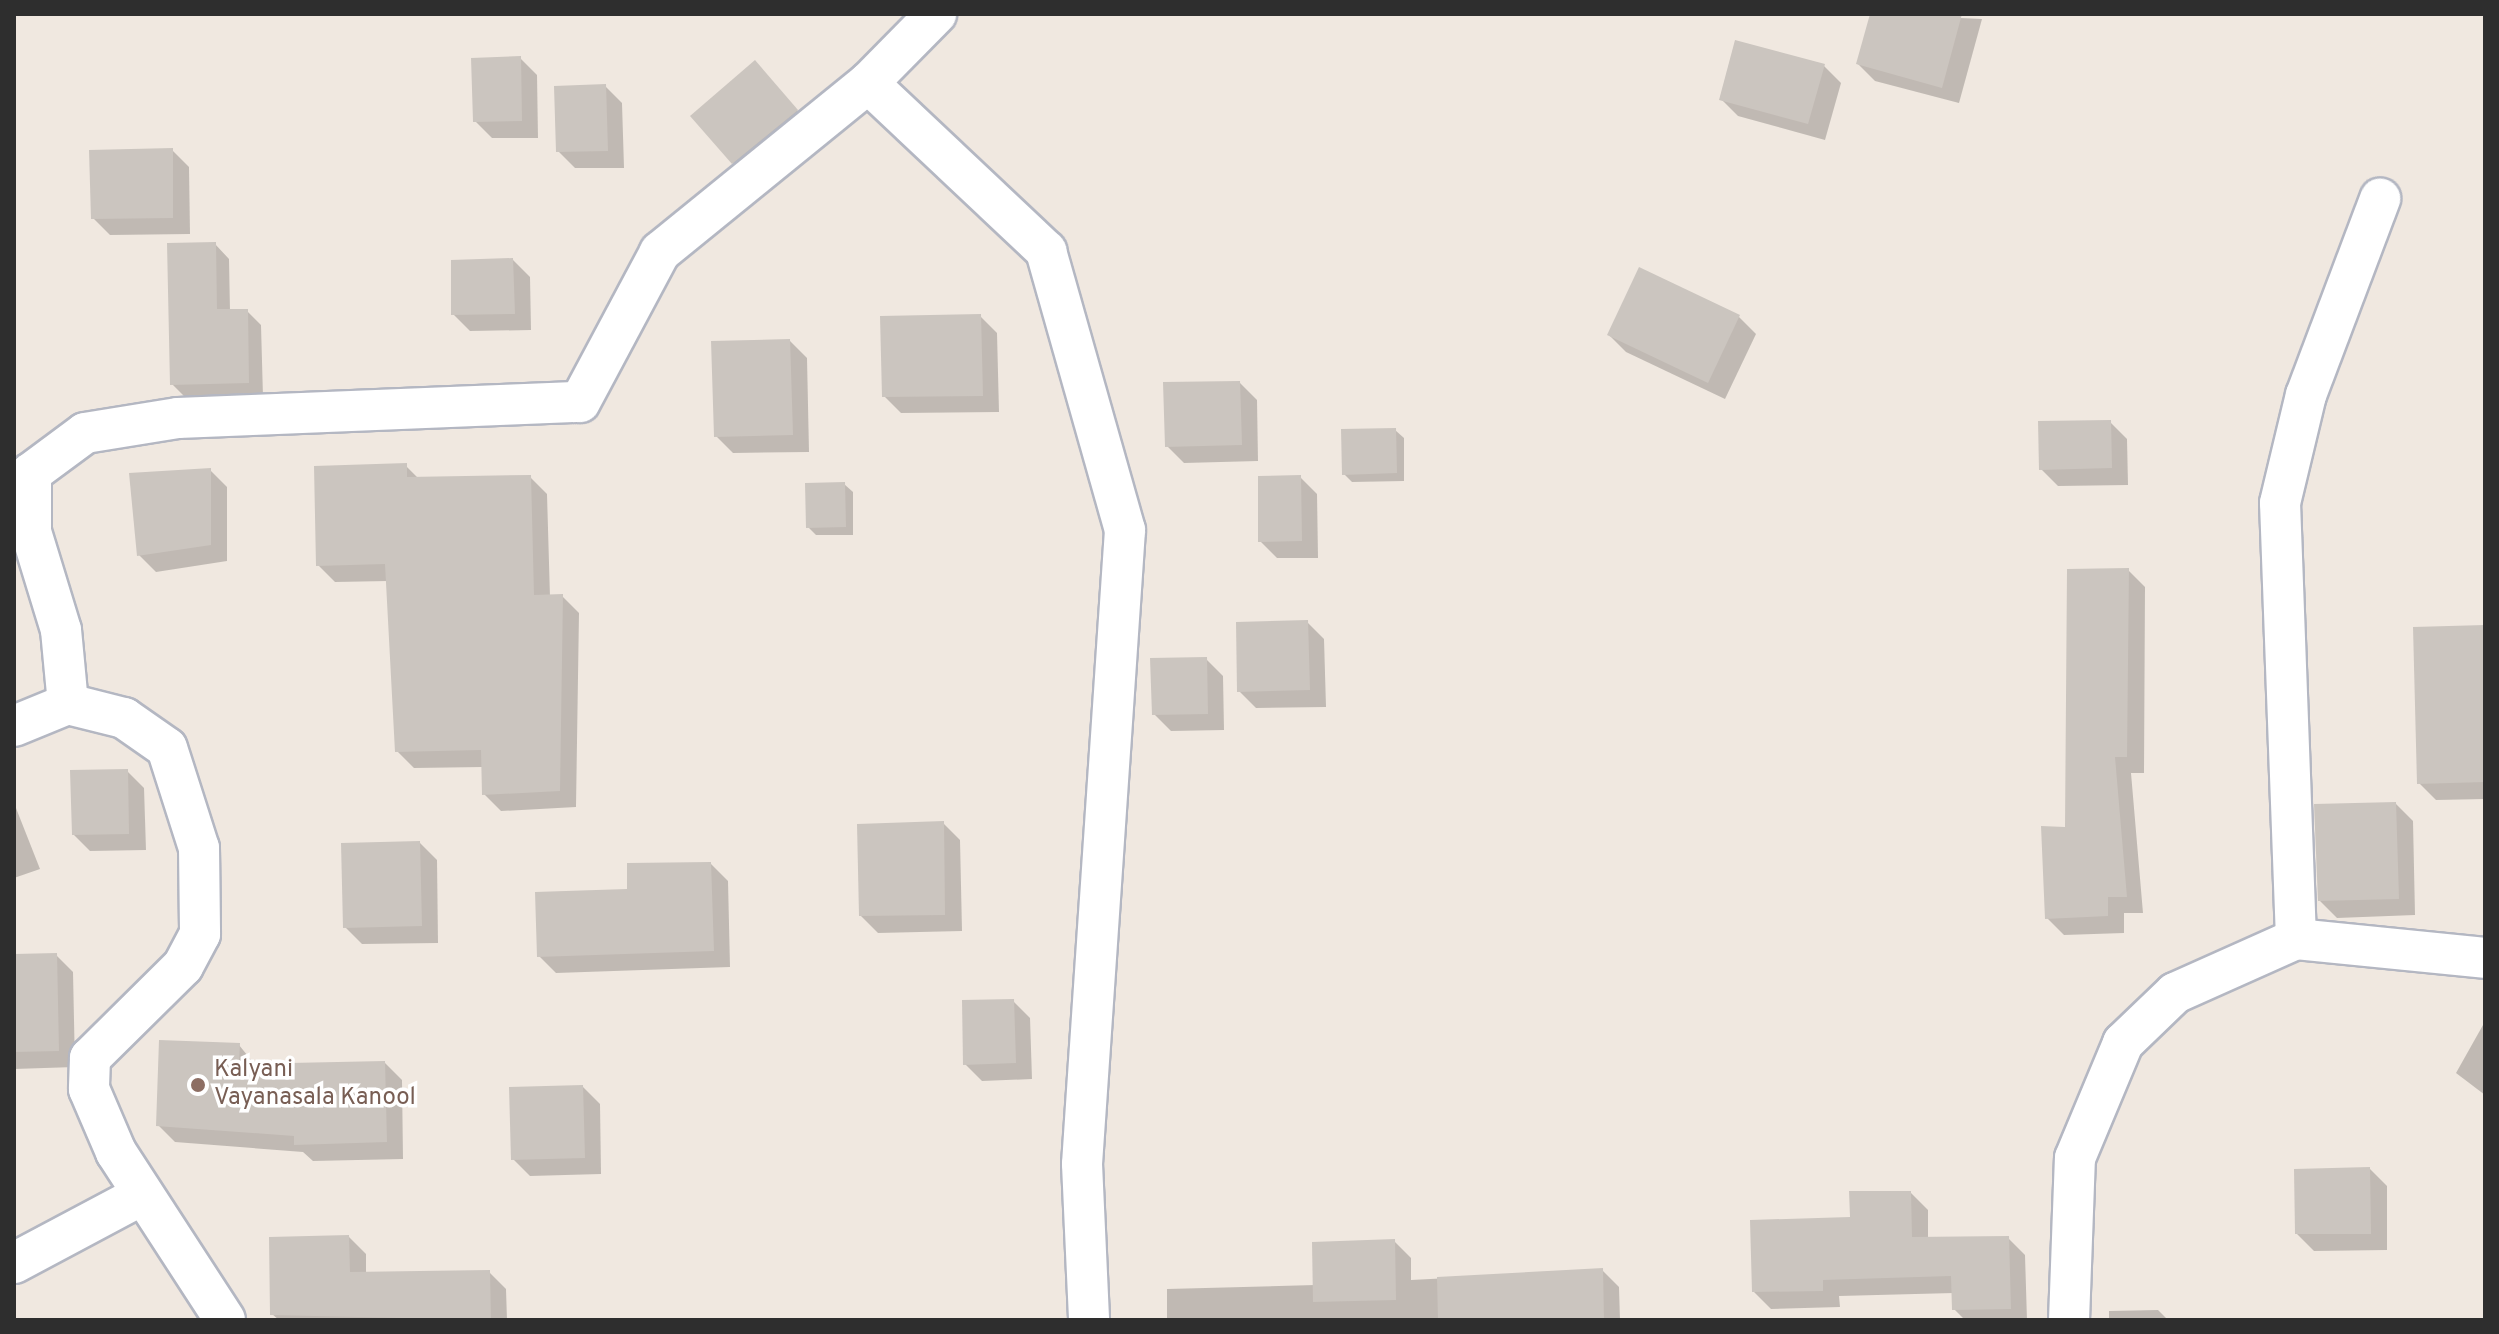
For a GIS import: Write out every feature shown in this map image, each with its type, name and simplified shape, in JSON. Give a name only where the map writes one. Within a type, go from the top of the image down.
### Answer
[{"type":"street","points":[[68,704],[61,630],[31,532],[31,473],[85,433],[178,418],[580,402],[660,252],[868,83],[936,14]]},
{"type":"street","points":[[868,83],[1046,251],[1125,530],[1082,1164],[1089,1320]]},
{"type":"street","points":[[2296,939],[2280,503],[2306,395],[2380,199]]},
{"type":"street","points":[[14,726],[68,704],[124,718],[167,748],[199,848],[200,934],[183,966],[90,1058],[96,1113],[142,1195],[225,1320]]},
{"type":"street","points":[[2069,1320],[2075,1158],[2123,1043],[2175,993],[2296,939],[2485,958]]},
{"type":"street","points":[[14,1263],[142,1195]]},
{"type":"building","points":[[1870,14],[1962,14],[1942,88],[1856,64]]},
{"type":"building","points":[[1735,40],[1825,64],[1808,124],[1719,100]]},
{"type":"building","points":[[521,56],[522,121],[473,122],[471,58]]},
{"type":"building","points":[[755,60],[798,110],[732,164],[690,116]]},
{"type":"building","points":[[606,84],[608,151],[556,152],[554,86]]},
{"type":"building","points":[[173,148],[173,218],[91,219],[89,150]]},
{"type":"building","points":[[216,242],[217,309],[248,309],[249,383],[170,385],[167,243]]},
{"type":"building","points":[[513,258],[515,314],[451,315],[451,260]]},
{"type":"building","points":[[1639,267],[1740,315],[1708,383],[1607,335]]},
{"type":"building","points":[[981,314],[983,396],[882,397],[880,316]]},
{"type":"building","points":[[790,339],[793,435],[714,437],[711,341]]},
{"type":"building","points":[[1240,381],[1242,445],[1165,447],[1163,382]]},
{"type":"building","points":[[2111,420],[2112,468],[2039,470],[2038,421]]},
{"type":"building","points":[[1396,428],[1397,473],[1342,475],[1341,429]]},
{"type":"building","points":[[407,463],[407,477],[531,475],[534,595],[563,594],[560,791],[482,795],[481,750],[395,752],[385,564],[316,566],[314,466]]},
{"type":"building","points":[[211,468],[211,545],[137,556],[129,473]]},
{"type":"building","points":[[1301,475],[1302,541],[1258,542],[1258,476]]},
{"type":"building","points":[[845,482],[846,527],[806,528],[805,483]]},
{"type":"building","points":[[2129,568],[2127,757],[2115,757],[2127,897],[2108,897],[2108,916],[2045,919],[2041,826],[2065,827],[2067,569]]},
{"type":"building","points":[[1308,620],[1310,690],[1237,692],[1236,622]]},
{"type":"building","points":[[2485,625],[2485,782],[2417,784],[2413,627]]},
{"type":"building","points":[[1207,657],[1208,714],[1152,715],[1150,658]]},
{"type":"building","points":[[128,769],[129,834],[72,835],[70,770]]},
{"type":"building","points":[[2396,802],[2399,899],[2318,901],[2314,804]]},
{"type":"building","points":[[944,821],[945,915],[859,916],[857,824]]},
{"type":"building","points":[[420,841],[422,926],[343,928],[341,843]]},
{"type":"building","points":[[711,862],[714,951],[537,957],[535,892],[627,889],[627,863]]},
{"type":"building","points":[[57,953],[59,1051],[14,1052],[14,954]]},
{"type":"building","points":[[1014,999],[1016,1063],[963,1065],[962,1000]]},
{"type":"building","points":[[159,1040],[240,1043],[239,1064],[385,1061],[387,1142],[294,1145],[294,1136],[156,1126]]},
{"type":"building","points":[[583,1085],[585,1158],[511,1160],[509,1087]]},
{"type":"building","points":[[2370,1167],[2371,1234],[2295,1234],[2294,1169]]},
{"type":"building","points":[[1849,1191],[1911,1191],[1912,1237],[2009,1236],[2011,1309],[1952,1310],[1951,1276],[1823,1280],[1823,1291],[1752,1292],[1750,1220],[1850,1217]]},
{"type":"building","points":[[349,1235],[350,1272],[490,1270],[491,1320],[270,1315],[269,1237]]},
{"type":"building","points":[[1395,1239],[1396,1300],[1313,1302],[1312,1242]]},
{"type":"building","points":[[1603,1268],[1604,1320],[1438,1320],[1437,1277]]},
{"type":"place","name":"Kalyani Vayanasala Kanool","points":[[198,1085]]}]
